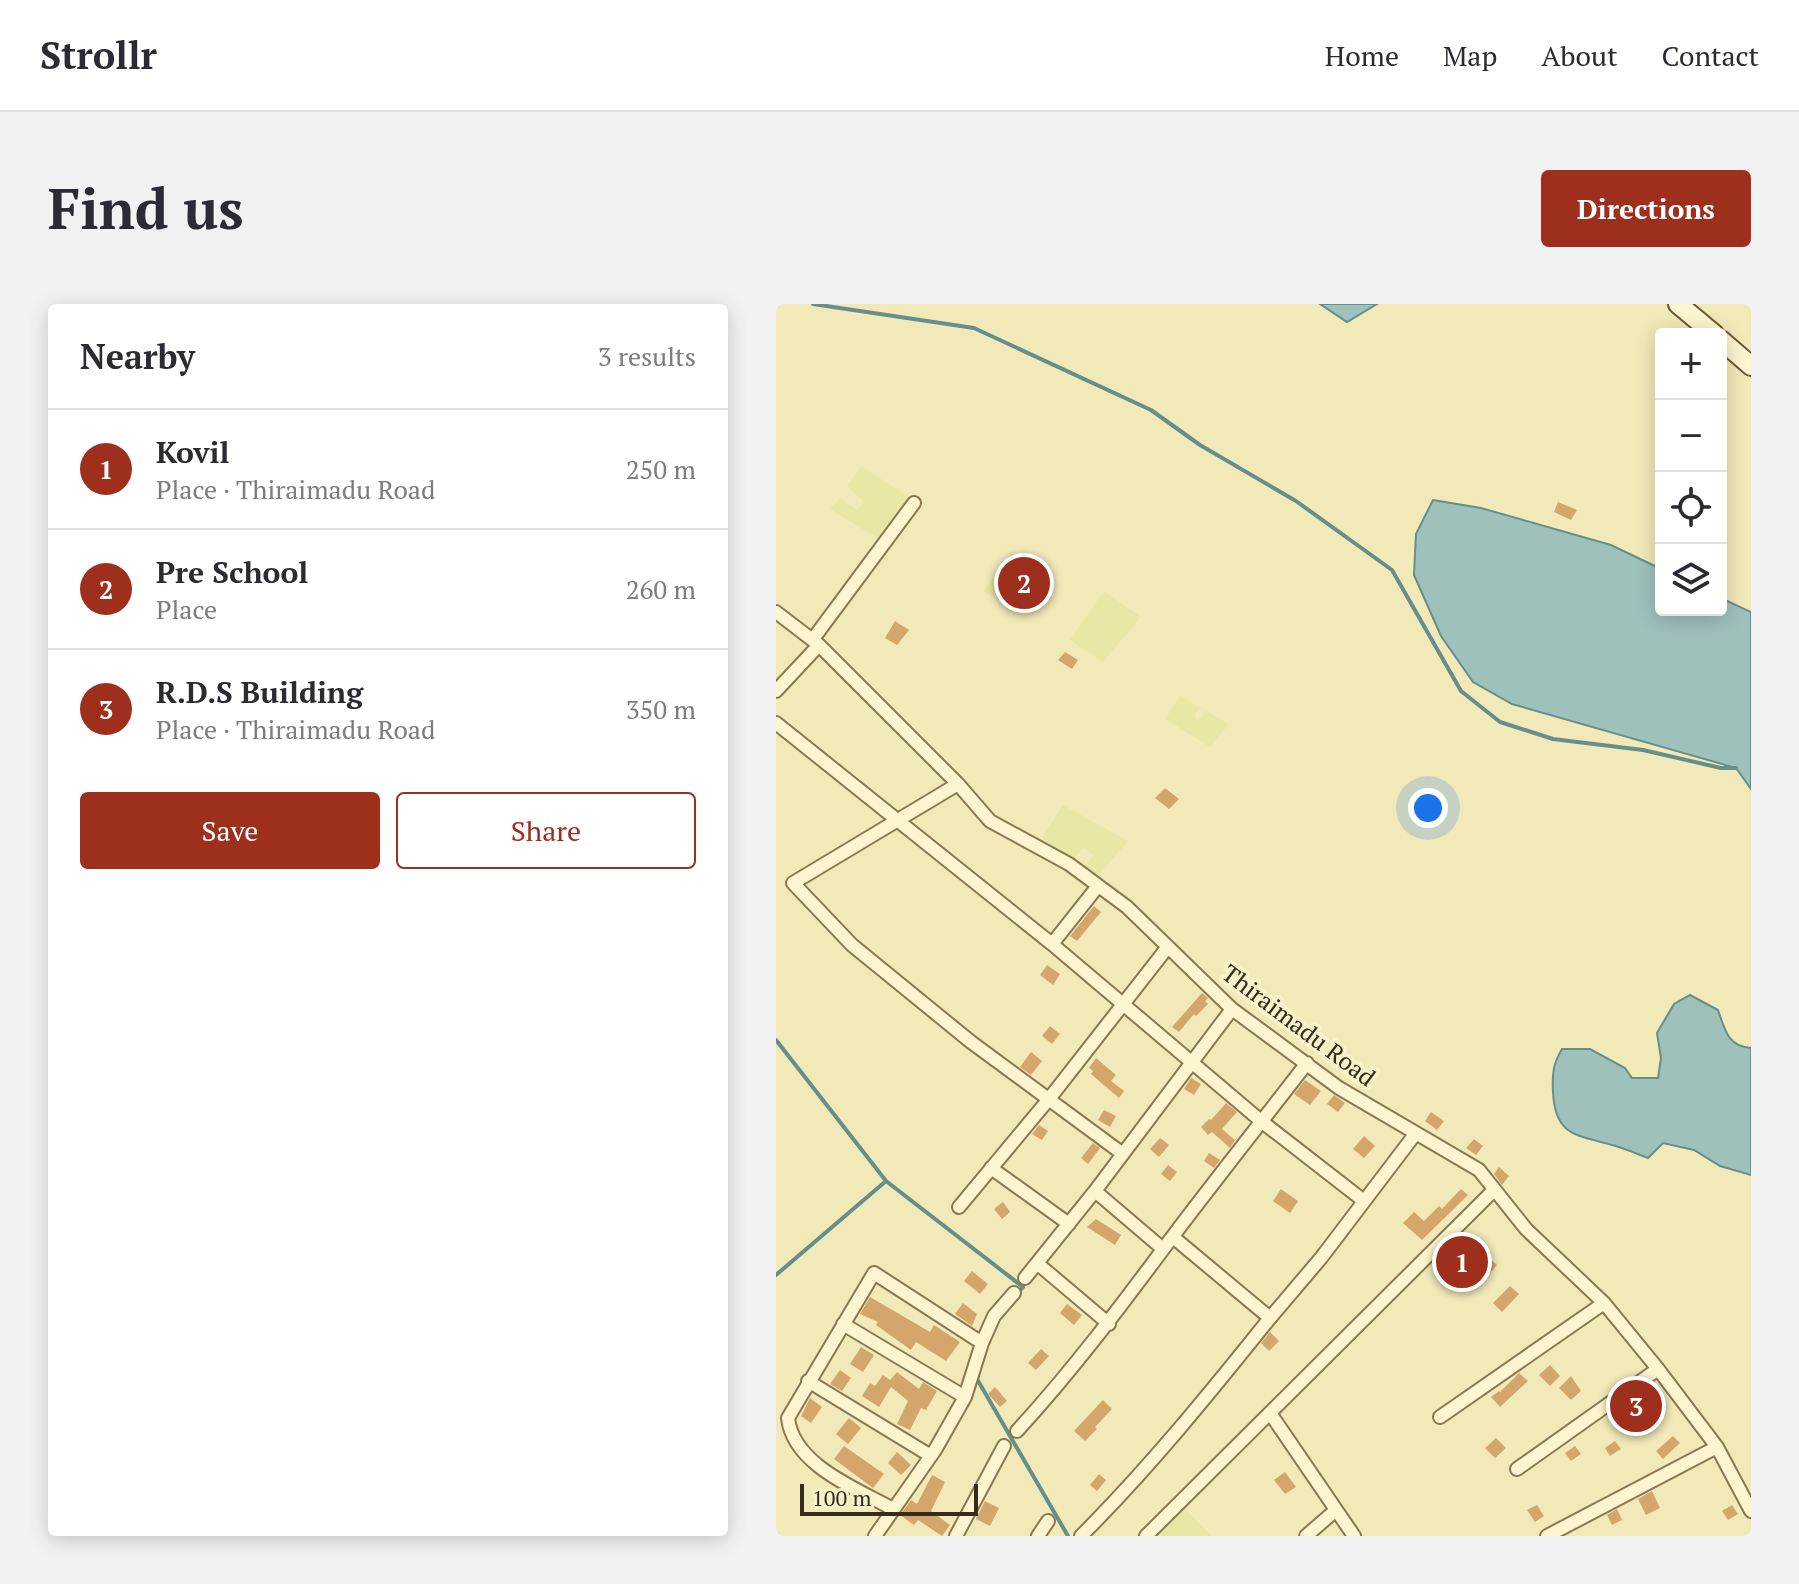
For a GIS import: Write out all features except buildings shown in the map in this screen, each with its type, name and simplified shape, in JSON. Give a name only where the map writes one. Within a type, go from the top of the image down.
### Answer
[{"type":"street","points":[[1678,304],[1707,328]]},
{"type":"street","points":[[1727,345],[1751,366]]},
{"type":"street","points":[[776,691],[816,642],[914,503]]},
{"type":"street","name":"Thiraimadu Road","points":[[776,612],[816,642],[958,784],[990,821],[1069,864],[1127,907],[1232,1009],[1339,1088],[1479,1170],[1526,1229],[1604,1303],[1658,1369],[1717,1447],[1751,1511]]},
{"type":"street","points":[[776,723],[1052,944],[1190,1064],[1364,1201]]},
{"type":"street","points":[[958,784],[793,883],[852,945],[971,1042],[1123,1154]]},
{"type":"street","points":[[1052,944],[1098,886]]},
{"type":"street","points":[[959,1207],[1049,1099],[1167,948]]},
{"type":"street","points":[[1025,1278],[1095,1191],[1232,1009]]},
{"type":"street","points":[[1017,1431],[1109,1324],[1307,1063]]},
{"type":"street","points":[[1081,1536],[1165,1446],[1321,1258],[1416,1133]]},
{"type":"street","points":[[991,1168],[1069,1224]]},
{"type":"street","points":[[1146,1536],[1494,1190]]},
{"type":"street","points":[[1095,1191],[1163,1249]]},
{"type":"street","points":[[1173,1237],[1270,1318]]},
{"type":"street","points":[[1038,1264],[1109,1324]]},
{"type":"street","points":[[893,1509],[830,1473],[809,1457],[789,1432],[788,1418],[874,1273],[982,1343]]},
{"type":"street","points":[[875,1536],[931,1456],[965,1397],[994,1316],[1014,1293]]},
{"type":"street","points":[[1440,1417],[1604,1303]]},
{"type":"street","points":[[843,1324],[965,1397]]},
{"type":"street","points":[[1517,1469],[1658,1369]]},
{"type":"street","points":[[808,1381],[931,1456]]},
{"type":"street","points":[[1270,1413],[1354,1536]]},
{"type":"street","points":[[956,1536],[1004,1446]]},
{"type":"street","points":[[1547,1536],[1717,1447]]},
{"type":"street","points":[[1306,1536],[1336,1510]]},
{"type":"street","points":[[1038,1536],[1048,1521]]},
{"type":"shaded area","points":[[861,466],[912,499],[882,541],[830,509],[840,498],[857,510],[864,502],[847,486]]},
{"type":"shaded area","points":[[1010,552],[1045,575],[1019,615],[984,591]]},
{"type":"shaded area","points":[[1104,591],[1141,617],[1103,662],[1070,640]]},
{"type":"shaded area","points":[[1180,696],[1201,708],[1194,714],[1197,721],[1202,718],[1204,710],[1229,724],[1210,747],[1165,719]]},
{"type":"shaded area","points":[[1063,805],[1128,841],[1098,876],[1084,867],[1094,855],[1083,848],[1073,860],[1039,842]]},
{"type":"shaded area","points":[[1184,1508],[1212,1536],[1157,1536]]},
{"type":"water","points":[[1320,304],[1377,304],[1347,322]]},
{"type":"water","points":[[1433,500],[1481,508],[1611,545],[1655,566],[1655,616],[1727,616],[1727,601],[1751,612],[1751,789],[1736,768],[1512,704],[1473,682],[1441,636],[1414,575],[1416,534]]},
{"type":"water","points":[[1690,995],[1718,1010],[1732,1041],[1751,1048],[1751,1175],[1720,1166],[1694,1150],[1663,1143],[1648,1158],[1570,1132],[1558,1118],[1553,1080],[1555,1064],[1562,1049],[1590,1049],[1625,1068],[1632,1078],[1658,1078],[1661,1058],[1657,1033],[1674,1004]]},
{"type":"waterway","points":[[813,304],[974,328],[1151,410],[1200,445],[1296,501],[1392,570],[1461,691],[1500,722],[1553,739],[1643,750],[1721,768],[1736,768]]},
{"type":"waterway","points":[[776,1040],[886,1181],[776,1275]]},
{"type":"waterway","points":[[886,1181],[1023,1287],[1018,1293]]},
{"type":"waterway","points":[[978,1375],[977,1379],[1068,1536]]},
{"type":"place","name":"Pre School","points":[[1024,583]]},
{"type":"place","name":"Kovil","points":[[1462,1262]]},
{"type":"place","name":"R.D.S Building","points":[[1636,1406]]}]
